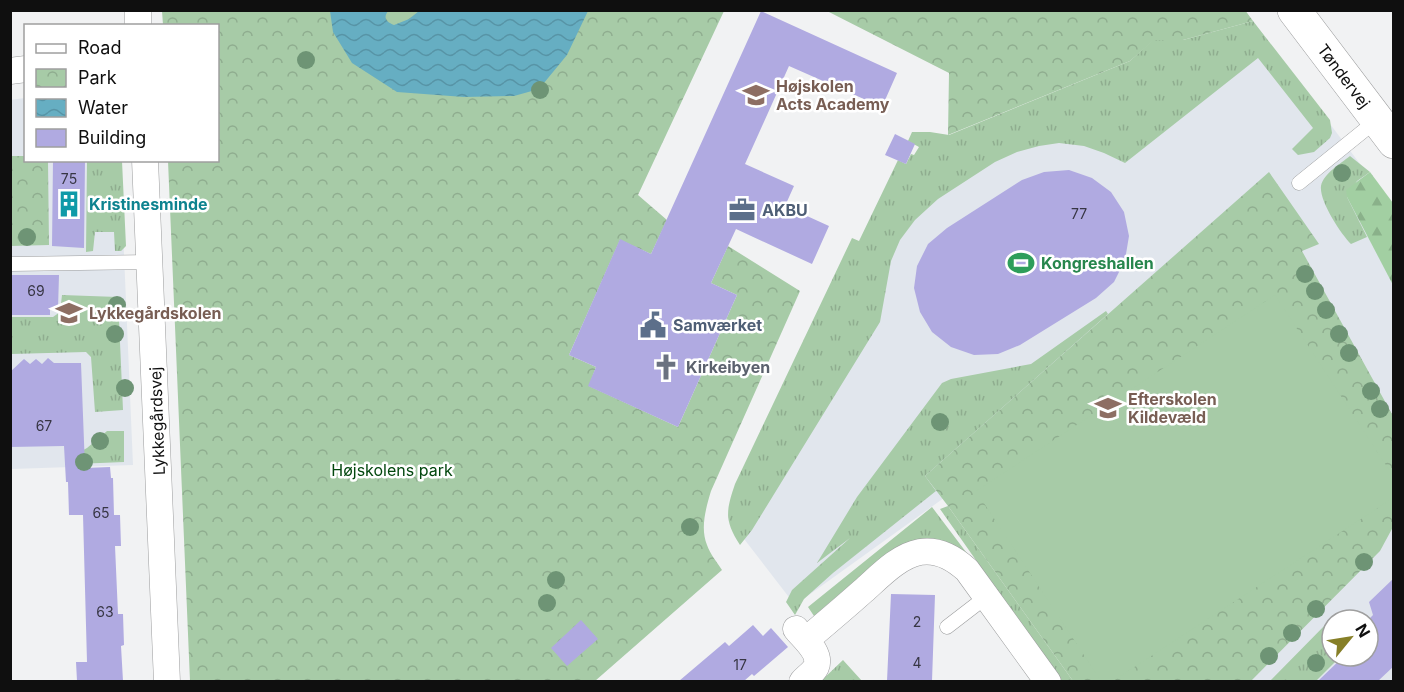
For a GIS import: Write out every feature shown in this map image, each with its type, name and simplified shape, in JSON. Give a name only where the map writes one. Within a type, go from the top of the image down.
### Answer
[{"type":"street","name":"Tøndervej","points":[[1294,10],[1385,131]]},
{"type":"street","name":"Lykkegårdsvej","points":[[145,162],[167,681]]},
{"type":"street","points":[[802,681],[815,668],[817,662],[816,655],[800,634],[897,563],[921,552],[940,554],[956,561],[967,570],[1048,681]]},
{"type":"lane","points":[[1299,183],[1385,131]]},
{"type":"lane","points":[[10,264],[150,262]]},
{"type":"lane","points":[[947,627],[987,597]]},
{"type":"shaded area","name":"Efterskolen Kildevæld","points":[[1253,21],[1393,208],[1393,681],[1076,681],[948,495],[795,605],[741,535],[891,244],[937,192]]},
{"type":"shaded area","name":"Lykkegårdskolen","points":[[24,98],[24,162],[120,162],[133,465],[11,469],[10,100]]},
{"type":"green space","points":[[1245,10],[1253,21],[1183,40],[1154,40],[1130,61],[948,135],[949,73],[827,11]]},
{"type":"green space","name":"Højskolens park","points":[[162,11],[724,11],[638,195],[667,220],[651,254],[620,240],[569,355],[596,367],[589,386],[678,427],[737,295],[711,283],[728,246],[800,291],[709,498],[704,518],[705,538],[710,552],[722,570],[595,681],[190,681],[168,162],[219,162],[219,24],[163,24]]},
{"type":"green space","points":[[1253,21],[1330,120],[1332,133],[1330,138],[1314,152],[1298,155],[1292,149],[1313,128],[1258,58],[1125,163],[1084,146],[1059,143],[1039,146],[1017,152],[995,162],[938,199],[915,220],[900,240],[891,261],[880,322],[752,530],[740,545],[731,529],[728,515],[735,484],[852,238],[859,241],[898,160],[906,164],[911,154],[914,155],[919,147],[908,141],[912,132],[949,135],[1130,61],[1154,39],[1183,40]]},
{"type":"green space","points":[[10,156],[24,156],[24,162],[48,162],[49,245],[11,246]]},
{"type":"green space","points":[[1350,156],[1370,172],[1357,181],[1347,197],[1367,237],[1351,244],[1327,208],[1321,192],[1323,181],[1329,173]]},
{"type":"green space","points":[[87,162],[122,162],[126,246],[121,251],[115,251],[114,232],[95,232],[93,251],[86,252]]},
{"type":"green space","points":[[1269,172],[1319,244],[1302,251],[1393,416],[1393,527],[1380,551],[1323,608],[1320,608],[1320,611],[1251,681],[1073,681],[925,476]]},
{"type":"green space","points":[[1370,172],[1393,203],[1393,285],[1347,197],[1346,190]]},
{"type":"green space","points":[[62,295],[118,297],[123,410],[95,412],[91,357],[86,352],[11,354],[11,317],[53,317],[60,312]]},
{"type":"green space","points":[[1275,295],[1393,476],[1393,498],[1113,681],[1101,681],[976,491]]},
{"type":"green space","points":[[1106,311],[1108,314],[925,476],[936,491],[833,573],[804,599],[795,615],[786,602],[792,590],[850,538],[817,563],[857,497],[942,383],[951,379],[1031,364]]},
{"type":"green space","points":[[107,431],[124,431],[124,462],[76,464],[76,454]]},
{"type":"green space","points":[[948,506],[1073,681],[1061,681],[940,509]]},
{"type":"green space","points":[[932,507],[969,556],[900,546],[884,556],[814,616],[808,607]]},
{"type":"green space","points":[[1320,630],[1320,668],[1329,668],[1316,681],[1270,681]]},
{"type":"green space","points":[[843,660],[862,681],[820,682]]},
{"type":"water","points":[[330,11],[388,11],[386,20],[394,25],[409,19],[419,11],[588,11],[567,55],[539,89],[514,96],[464,97],[397,92],[352,63],[333,32]]},
{"type":"building","points":[[761,11],[897,73],[882,107],[789,66],[745,164],[794,186],[785,206],[829,226],[812,264],[736,229],[711,283],[737,295],[678,427],[588,386],[596,367],[569,355],[620,239],[651,254]]},
{"type":"building","points":[[895,134],[915,144],[906,164],[885,155]]},
{"type":"building","name":"Kristinesminde","points":[[53,162],[85,162],[84,248],[52,246]]},
{"type":"building","name":"Kongreshallen","points":[[1069,170],[1092,178],[1111,192],[1124,212],[1129,236],[1125,260],[1114,282],[1096,298],[1020,345],[998,354],[974,355],[951,347],[932,332],[920,312],[914,288],[917,266],[928,244],[947,228],[1022,180],[1044,172]]},
{"type":"building","points":[[10,275],[59,275],[58,309],[50,309],[50,315],[10,315]]},
{"type":"building","points":[[48,358],[54,363],[81,363],[85,468],[110,467],[111,478],[113,478],[114,515],[120,515],[121,546],[115,546],[118,614],[123,614],[124,645],[121,646],[123,681],[77,681],[76,662],[87,662],[83,515],[69,515],[64,446],[10,447],[10,372],[24,359],[30,364],[36,359],[42,364]]},
{"type":"building","points":[[1394,578],[1394,666],[1378,681],[1318,681],[1332,668],[1380,668],[1380,608],[1371,608],[1369,602]]},
{"type":"building","points":[[891,594],[935,595],[932,681],[887,681]]},
{"type":"building","points":[[581,620],[598,639],[567,666],[551,648]]},
{"type":"building","points":[[753,625],[763,636],[771,628],[788,647],[754,676],[752,674],[744,681],[679,681],[725,642],[729,646]]},
{"type":"place","name":"Højskolen Acts Academy","points":[[756,95]]},
{"type":"place","name":"Kristinesminde","points":[[69,204]]},
{"type":"place","name":"AKBU","points":[[742,210]]},
{"type":"place","name":"Kongreshallen","points":[[1021,263]]},
{"type":"place","name":"Lykkegårdskolen","points":[[69,313]]},
{"type":"place","name":"Samværket","points":[[653,325]]},
{"type":"place","name":"Kirkeibyen","points":[[666,367]]},
{"type":"place","name":"Efterskolen Kildevæld","points":[[1108,408]]}]
